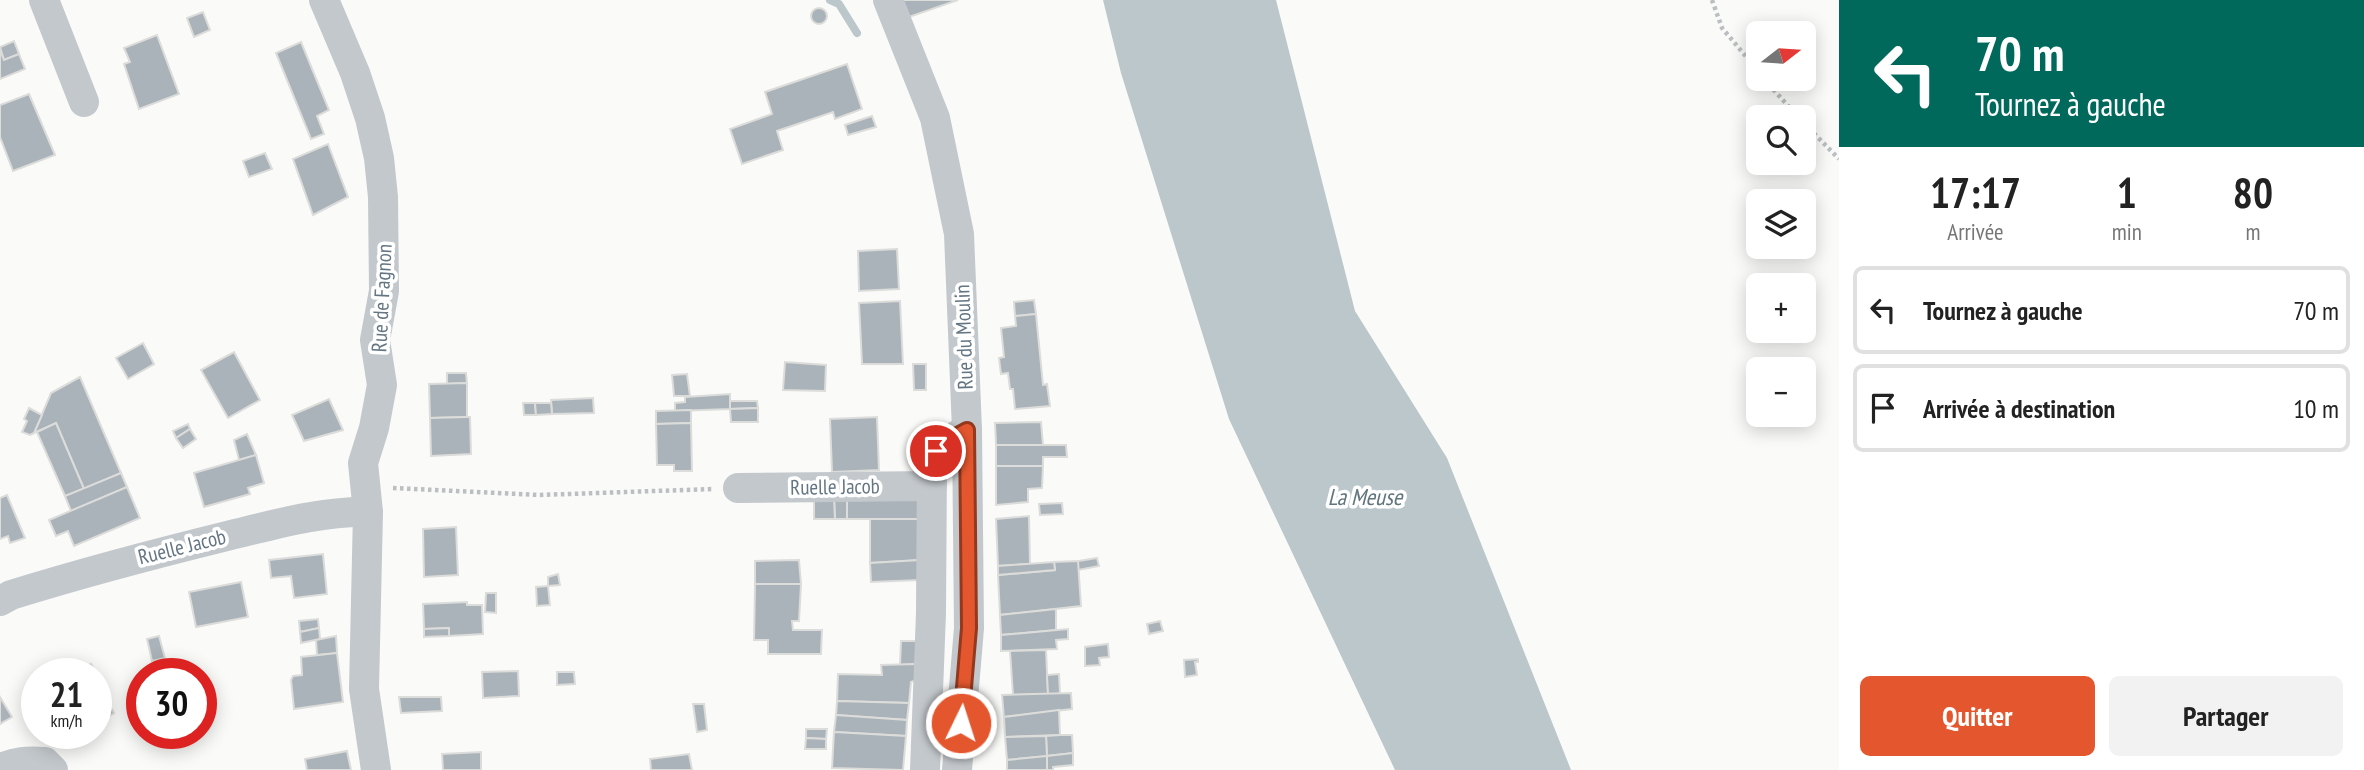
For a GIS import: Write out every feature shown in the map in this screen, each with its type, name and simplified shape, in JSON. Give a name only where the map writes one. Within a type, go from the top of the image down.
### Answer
[{"type":"street","points":[[44,0],[84,102]]},
{"type":"street","name":"Rue de Fagnon","points":[[324,0],[355,73],[370,118],[379,158],[383,197],[384,291],[375,341],[382,385],[374,428],[363,463],[366,499],[364,690],[376,770]]},
{"type":"street","name":"Rue du Moulin","points":[[888,0],[935,118],[959,234],[967,430],[969,628],[957,770]]},
{"type":"street","points":[[925,770],[931,613],[932,462],[943,443],[967,430]]},
{"type":"street","name":"Ruelle Jacob","points":[[738,488],[932,486]]},
{"type":"street","name":"Ruelle Jacob","points":[[0,601],[11,595],[116,563],[264,527],[327,515],[366,499]]},
{"type":"street","points":[[0,769],[26,761],[45,762],[53,770]]},
{"type":"path","points":[[1712,0],[1722,28],[1746,57]]},
{"type":"path","points":[[1775,91],[1787,105]]},
{"type":"path","points":[[1816,135],[1839,159]]},
{"type":"path","points":[[366,499],[738,488]]},
{"type":"water","name":"La Meuse","points":[[1103,0],[1276,0],[1355,311],[1447,458],[1571,770],[1395,770],[1229,419],[1121,73]]},
{"type":"building","points":[[900,0],[958,0],[906,18]]},
{"type":"building","points":[[819,8],[827,16],[819,24],[811,16]]},
{"type":"building","points":[[203,12],[210,30],[194,37],[187,18]]},
{"type":"building","points":[[157,35],[179,94],[139,109],[124,64],[130,62],[124,48]]},
{"type":"building","points":[[14,41],[19,54],[4,60],[0,47]]},
{"type":"building","points":[[301,42],[329,110],[317,116],[324,134],[311,139],[276,53]]},
{"type":"building","points":[[0,50],[4,60],[19,54],[25,69],[0,79]]},
{"type":"building","points":[[847,64],[862,109],[835,119],[833,112],[777,131],[783,150],[742,164],[730,129],[772,114],[765,92]]},
{"type":"building","points":[[29,94],[55,155],[13,171],[0,137],[0,105]]},
{"type":"building","points":[[872,116],[876,127],[848,135],[845,125]]},
{"type":"building","points":[[328,144],[348,197],[313,215],[293,159]]},
{"type":"building","points":[[265,153],[272,169],[249,177],[243,161]]},
{"type":"building","points":[[897,249],[899,289],[859,291],[858,251]]},
{"type":"building","points":[[1034,300],[1036,314],[1015,316],[1014,302]]},
{"type":"building","points":[[900,301],[903,364],[862,364],[859,303]]},
{"type":"building","points":[[1036,314],[1043,385],[1047,384],[1050,406],[1015,409],[1008,373],[1001,374],[999,358],[1004,357],[1001,328],[1016,326],[1015,316]]},
{"type":"building","points":[[143,343],[154,364],[128,379],[116,358]]},
{"type":"building","points":[[234,352],[260,400],[228,418],[201,370]]},
{"type":"building","points":[[785,362],[826,365],[825,391],[783,390]]},
{"type":"building","points":[[913,364],[926,364],[926,390],[914,390]]},
{"type":"building","points":[[447,373],[466,373],[467,383],[447,384]]},
{"type":"building","points":[[687,374],[690,396],[674,396],[672,375]]},
{"type":"building","points":[[80,377],[121,473],[84,489],[56,423],[34,433],[51,393]]},
{"type":"building","points":[[467,383],[467,417],[430,418],[429,384]]},
{"type":"building","points":[[730,394],[730,409],[675,411],[675,403],[685,402],[685,397]]},
{"type":"building","points":[[593,398],[594,413],[552,414],[551,400]]},
{"type":"building","points":[[329,399],[343,430],[304,441],[292,415]]},
{"type":"building","points":[[730,401],[757,401],[758,408],[730,409]]},
{"type":"building","points":[[523,403],[535,403],[536,415],[524,415]]},
{"type":"building","points":[[535,403],[551,403],[552,414],[536,415]]},
{"type":"building","points":[[29,408],[42,415],[34,433],[30,435],[22,432]]},
{"type":"building","points":[[758,408],[758,422],[731,422],[730,409]]},
{"type":"building","points":[[691,410],[691,423],[656,424],[656,411]]},
{"type":"building","points":[[470,417],[471,454],[431,456],[430,418]]},
{"type":"building","points":[[877,417],[879,470],[832,472],[830,419]]},
{"type":"building","points":[[1041,422],[1043,445],[996,445],[995,423]]},
{"type":"building","points":[[56,423],[84,489],[65,496],[37,432]]},
{"type":"building","points":[[691,423],[692,471],[674,471],[674,465],[657,465],[656,424]]},
{"type":"building","points":[[188,424],[190,429],[176,438],[173,431]]},
{"type":"building","points":[[190,429],[196,439],[183,448],[176,438]]},
{"type":"building","points":[[247,434],[256,455],[239,460],[234,440]]},
{"type":"building","points":[[996,445],[1066,445],[1067,457],[1043,457],[1043,466],[996,466]]},
{"type":"building","points":[[256,455],[264,483],[248,488],[250,494],[204,507],[194,473]]},
{"type":"building","points":[[996,466],[1043,466],[1042,488],[1028,489],[1028,502],[996,505]]},
{"type":"building","points":[[121,473],[127,487],[71,511],[65,496]]},
{"type":"building","points":[[127,487],[140,518],[74,546],[68,531],[56,536],[49,520]]},
{"type":"building","points":[[7,495],[25,538],[10,543],[8,536],[0,539],[0,498]]},
{"type":"building","points":[[834,498],[847,498],[847,519],[835,519]]},
{"type":"building","points":[[834,498],[835,519],[814,519],[814,499]]},
{"type":"building","points":[[847,498],[920,498],[920,519],[847,519]]},
{"type":"building","points":[[1062,503],[1063,514],[1040,515],[1039,504]]},
{"type":"building","points":[[1029,516],[1030,564],[998,566],[996,519]]},
{"type":"building","points":[[870,519],[920,519],[920,560],[870,563]]},
{"type":"building","points":[[456,527],[458,575],[424,577],[423,529]]},
{"type":"building","points":[[323,554],[327,594],[294,598],[291,576],[271,578],[269,560]]},
{"type":"building","points":[[1097,558],[1099,566],[1078,570],[1078,561]]},
{"type":"building","points":[[799,560],[801,584],[755,584],[755,561]]},
{"type":"building","points":[[920,560],[920,580],[871,582],[870,563]]},
{"type":"building","points":[[1078,561],[1081,606],[1000,615],[998,575],[1055,570],[1054,562]]},
{"type":"building","points":[[1054,562],[1055,570],[998,575],[998,566]]},
{"type":"building","points":[[558,574],[560,585],[548,586],[548,577]]},
{"type":"building","points":[[241,582],[248,617],[196,627],[189,592]]},
{"type":"building","points":[[755,584],[801,584],[799,621],[792,621],[793,630],[822,630],[821,654],[768,654],[768,640],[754,640]]},
{"type":"building","points":[[548,586],[550,605],[537,606],[536,587]]},
{"type":"building","points":[[486,593],[496,593],[496,613],[485,612]]},
{"type":"building","points":[[467,602],[467,605],[482,605],[483,634],[449,636],[449,628],[424,629],[423,604]]},
{"type":"building","points":[[1056,609],[1056,630],[1001,635],[1000,615]]},
{"type":"building","points":[[318,619],[319,628],[300,632],[299,621]]},
{"type":"building","points":[[1160,621],[1163,631],[1149,634],[1147,624]]},
{"type":"building","points":[[319,628],[320,639],[301,643],[300,632]]},
{"type":"building","points":[[449,628],[449,636],[424,637],[424,629]]},
{"type":"building","points":[[1068,629],[1068,639],[1056,640],[1057,649],[1001,651],[1001,635]]},
{"type":"building","points":[[159,636],[165,658],[151,658],[147,639]]},
{"type":"building","points":[[336,636],[337,653],[317,655],[316,640]]},
{"type":"building","points":[[901,641],[918,641],[916,664],[900,665]]},
{"type":"building","points":[[1108,644],[1109,657],[1099,658],[1100,665],[1085,666],[1085,647]]},
{"type":"building","points":[[1046,650],[1048,694],[1013,695],[1010,651]]},
{"type":"building","points":[[337,653],[343,702],[294,709],[291,680],[293,676],[302,675],[301,657]]},
{"type":"building","points":[[1198,659],[1198,662],[1195,662],[1197,675],[1185,677],[1184,660]]},
{"type":"building","points":[[916,664],[916,680],[911,682],[909,703],[837,701],[838,674],[882,675],[881,665]]},
{"type":"building","points":[[518,671],[519,696],[483,698],[482,672]]},
{"type":"building","points":[[557,672],[574,672],[575,684],[557,685]]},
{"type":"building","points":[[1059,674],[1060,694],[1048,694],[1047,675]]},
{"type":"building","points":[[1071,693],[1072,709],[1004,717],[1002,695]]},
{"type":"building","points":[[0,697],[12,717],[0,724]]},
{"type":"building","points":[[399,697],[441,697],[442,711],[401,713]]},
{"type":"building","points":[[837,701],[909,703],[907,720],[836,715]]},
{"type":"building","points":[[693,704],[704,704],[707,730],[697,732]]},
{"type":"building","points":[[1059,710],[1060,735],[1005,737],[1004,717]]},
{"type":"building","points":[[836,715],[907,720],[906,736],[834,732]]},
{"type":"building","points":[[806,729],[827,729],[826,739],[806,738]]},
{"type":"building","points":[[834,732],[906,736],[903,770],[832,768]]},
{"type":"building","points":[[1072,735],[1073,753],[1047,756],[1046,736]]},
{"type":"building","points":[[1046,736],[1047,756],[1007,760],[1005,737]]},
{"type":"building","points":[[806,738],[826,739],[826,749],[805,749]]},
{"type":"building","points":[[347,751],[351,770],[307,770],[305,759]]},
{"type":"building","points":[[481,752],[481,770],[443,770],[442,754]]},
{"type":"building","points":[[1073,753],[1073,765],[1047,770],[1047,756]]},
{"type":"building","points":[[689,754],[692,770],[651,770],[650,759]]},
{"type":"building","points":[[1047,756],[1047,770],[1007,770],[1007,760]]},
{"type":"waterway","points":[[830,0],[839,4],[857,33]]},
{"type":"route","points":[[936,451],[943,443],[967,430],[969,628],[961,723]]}]
